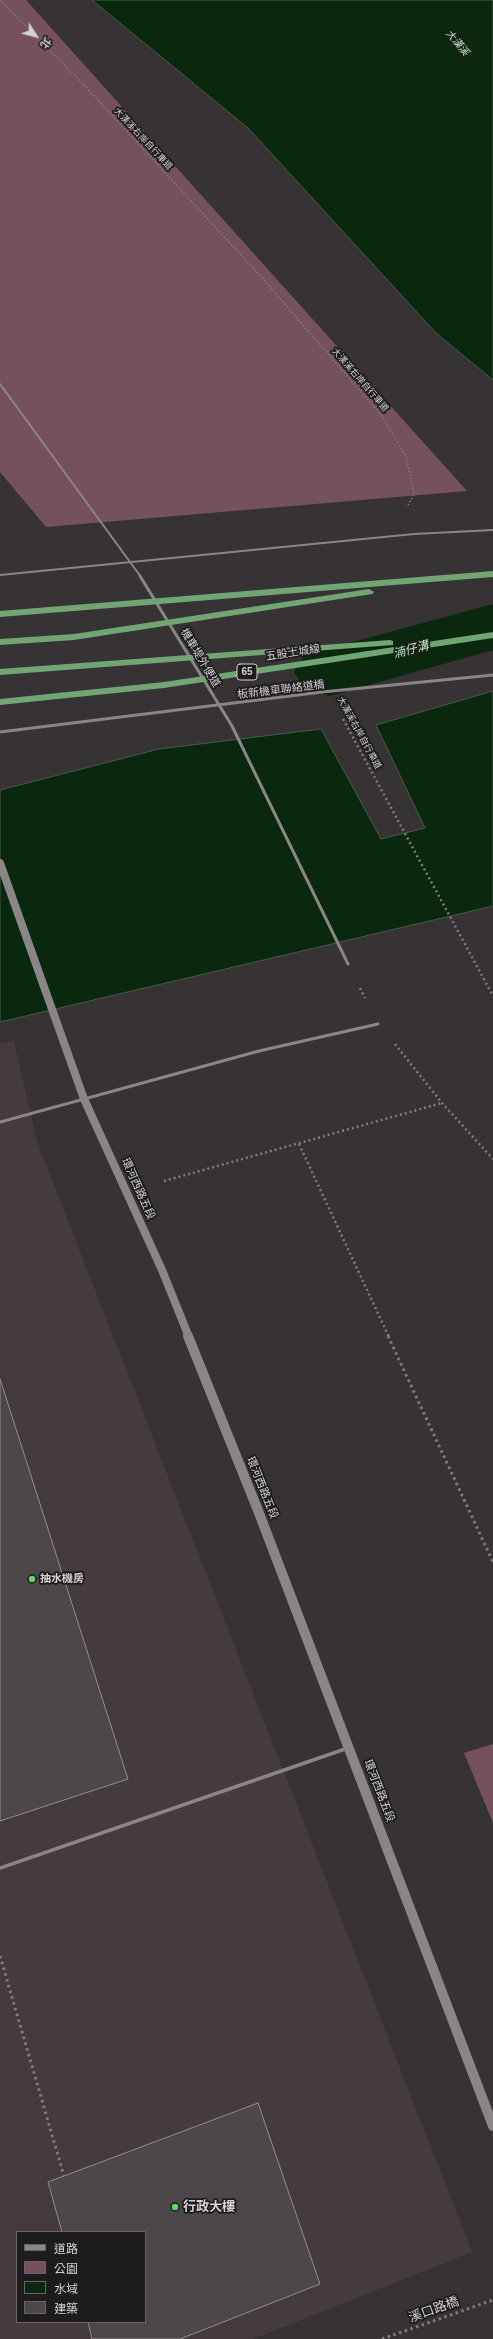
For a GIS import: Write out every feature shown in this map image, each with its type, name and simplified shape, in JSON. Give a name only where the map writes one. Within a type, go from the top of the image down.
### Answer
[{"type":"highway","points":[[0,614],[493,574]]},
{"type":"highway","points":[[0,642],[74,637],[467,577]]},
{"type":"highway","name":"五股土城線","points":[[0,702],[164,685],[493,635]]},
{"type":"highway","points":[[0,672],[480,636]]},
{"type":"street","name":"環河西路五段","points":[[0,863],[84,1099],[162,1270],[259,1513],[493,2126]]},
{"type":"lane","name":"機車堤外便道","points":[[0,384],[135,567],[232,726],[348,964]]},
{"type":"lane","points":[[0,575],[414,534],[493,530]]},
{"type":"lane","name":"板新機車聯絡道橋","points":[[0,732],[322,692],[493,675]]},
{"type":"lane","points":[[0,1122],[259,1051],[378,1024]]},
{"type":"lane","points":[[0,1868],[349,1748]]},
{"type":"path","name":"大漢溪右岸自行車道","points":[[0,0],[84,85],[265,281],[381,415],[406,456],[414,494],[407,507]]},
{"type":"path","name":"大漢溪右岸自行車道","points":[[340,712],[493,996]]},
{"type":"path","points":[[348,964],[378,1024],[442,1103],[493,1159]]},
{"type":"path","points":[[164,1181],[442,1103]]},
{"type":"path","points":[[299,1144],[493,1562]]},
{"type":"path","points":[[0,1956],[64,2176]]},
{"type":"path","name":"溪口路橋","points":[[382,2339],[493,2300]]},
{"type":"shaded area","points":[[14,1041],[37,1142],[472,2252],[253,2339],[0,2339],[0,1044]]},
{"type":"green space","points":[[0,0],[26,0],[467,491],[46,527],[0,472]]},
{"type":"green space","points":[[493,1744],[493,1823],[464,1753]]},
{"type":"water","name":"大漢溪","points":[[92,0],[493,0],[493,380],[436,333],[248,128]]},
{"type":"water","points":[[493,691],[493,906],[0,1022],[0,790],[159,749],[321,729],[381,839],[425,828],[376,725]]},
{"type":"building","name":"抽水機房","points":[[0,1379],[128,1779],[0,1821]]},
{"type":"building","name":"行政大樓","points":[[258,2103],[320,2284],[180,2339],[92,2339],[88,2323],[146,2323],[146,2231],[62,2231],[48,2182]]},
{"type":"waterway","name":"湳仔溝","points":[[330,672],[493,627]]},
{"type":"place","name":"抽水機房","points":[[32,1579]]},
{"type":"place","name":"行政大樓","points":[[175,2207]]}]
